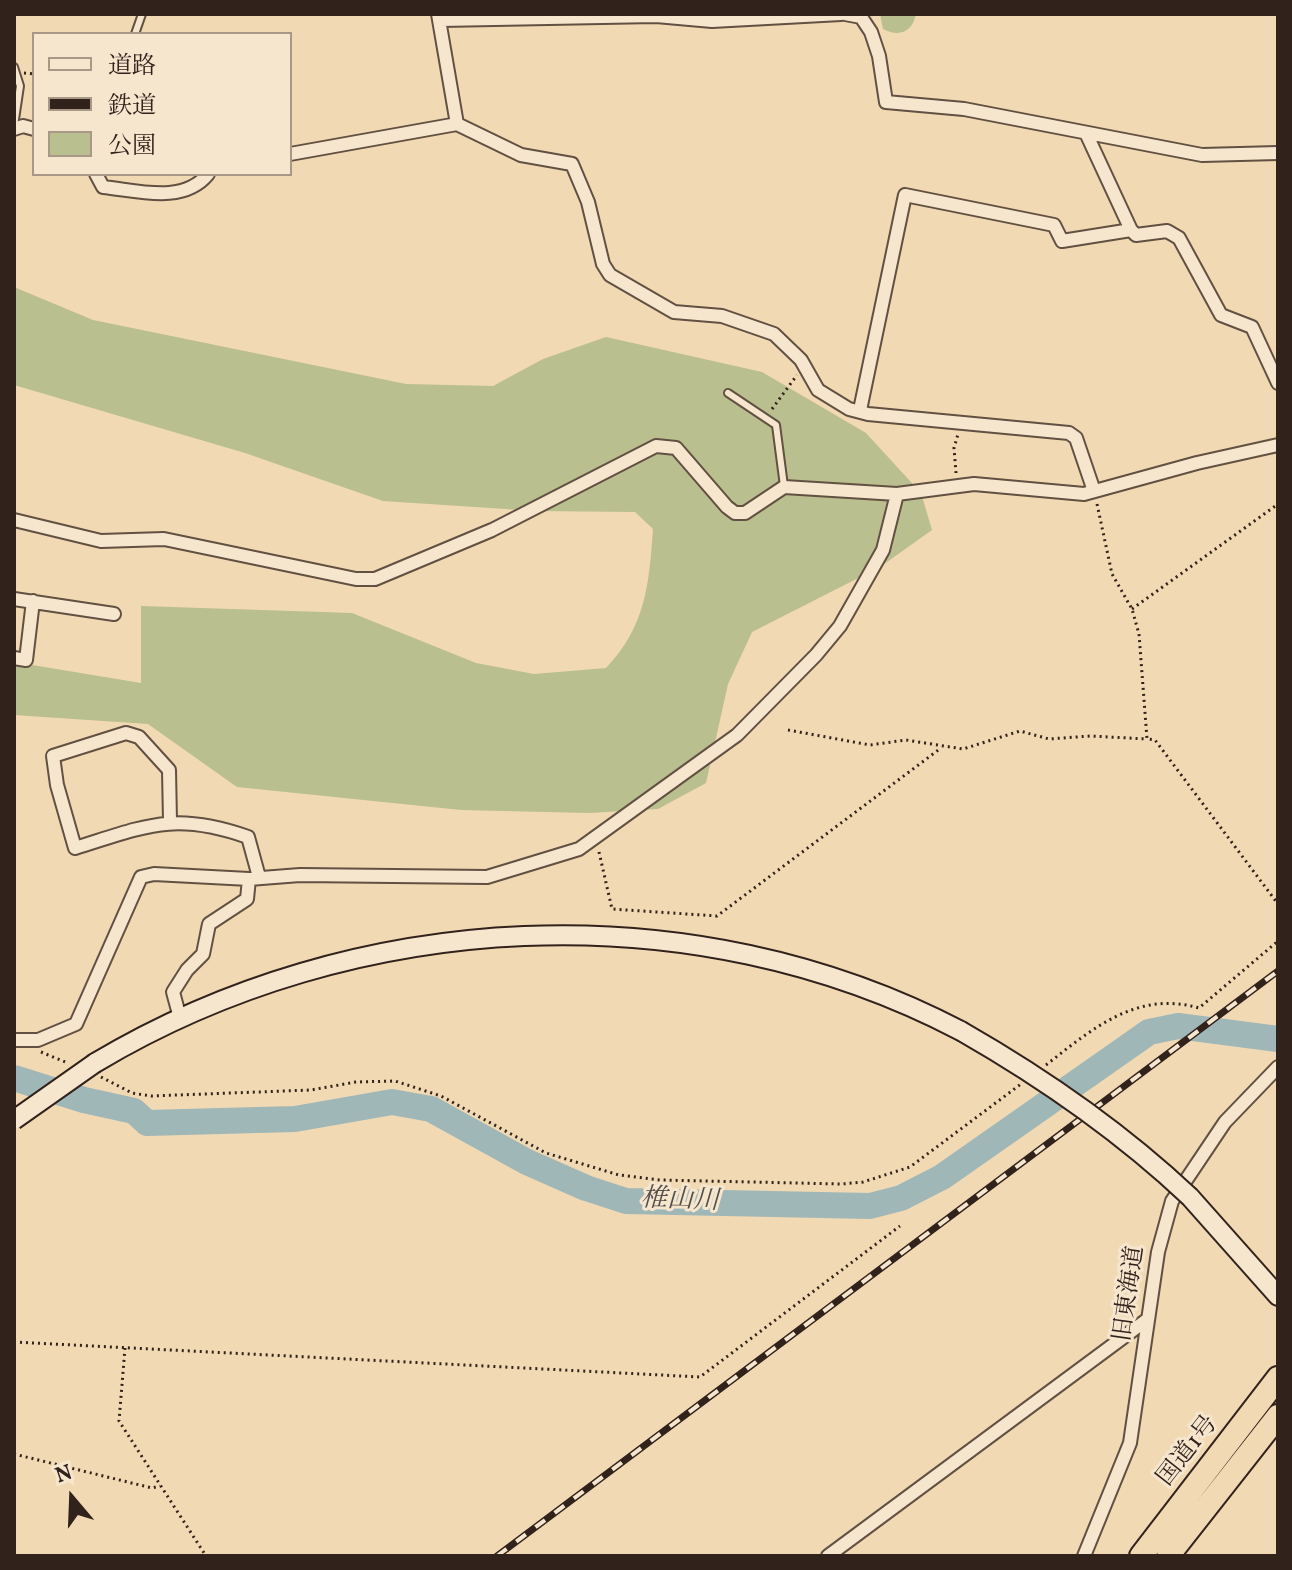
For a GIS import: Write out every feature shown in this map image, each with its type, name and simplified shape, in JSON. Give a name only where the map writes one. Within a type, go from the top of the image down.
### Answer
[{"type":"highway","name":"国道1号","points":[[1141,1556],[1278,1378]]},
{"type":"highway","name":"国道1号","points":[[1168,1556],[1278,1416]]},
{"type":"street","points":[[457,124],[439,17],[656,16],[712,21],[843,14],[861,17],[871,32],[886,102],[964,109],[1202,155],[1278,153]]},
{"type":"street","points":[[292,154],[457,124],[521,155],[572,164],[588,202],[603,264],[610,275],[674,312],[722,316],[774,334],[801,360],[818,390],[849,409],[1069,433],[1076,438],[1094,491]]},
{"type":"street","points":[[1086,133],[1131,230],[1136,235],[1167,231],[1179,238],[1221,315],[1252,327],[1278,383]]},
{"type":"street","points":[[97,176],[103,187],[161,194],[173,193],[204,176]]},
{"type":"street","points":[[860,410],[905,195],[1054,225],[1062,241],[1131,230]]},
{"type":"street","points":[[14,520],[101,541],[164,539],[366,580],[387,575],[492,530],[656,446],[676,448],[735,513],[755,508],[784,487],[897,494],[957,483],[1009,485],[1074,495],[1278,445]]},
{"type":"street","points":[[19,1041],[64,1031],[83,1015],[135,885],[141,877],[165,874],[254,878],[498,876],[579,849],[737,735],[816,655],[840,626],[883,550],[897,494]]},
{"type":"street","points":[[14,599],[114,614]]},
{"type":"street","points":[[14,658],[26,660],[33,601]]},
{"type":"street","points":[[170,821],[169,770],[139,737],[126,733],[53,756],[57,785],[75,848],[170,821],[224,829],[248,837],[254,878],[247,899],[209,924],[203,954],[187,970],[173,992],[180,1018]]},
{"type":"street","points":[[14,1120],[180,1018],[268,983],[368,955],[436,943],[556,934],[661,940],[757,957],[861,988],[961,1031],[1076,1101],[1144,1154],[1190,1197],[1278,1296]]},
{"type":"street","name":"旧東海道","points":[[1084,1556],[1127,1457],[1139,1399],[1158,1252],[1172,1201],[1225,1122],[1278,1067]]},
{"type":"street","points":[[828,1556],[1148,1319]]},
{"type":"lane","points":[[14,67],[20,86],[14,128]]},
{"type":"lane","points":[[728,393],[769,419],[779,430],[784,487]]},
{"type":"path","points":[[769,419],[775,401],[790,386],[794,376],[798,376],[810,394],[818,390]]},
{"type":"path","points":[[946,418],[960,429],[954,448],[957,483]]},
{"type":"path","points":[[1094,491],[1112,574],[1132,609],[1142,650],[1141,693],[1147,739]]},
{"type":"path","points":[[1132,609],[1278,504]]},
{"type":"path","points":[[788,730],[870,745],[906,740],[941,748],[963,749],[1020,731],[1049,739],[1090,736],[1155,740],[1278,904]]},
{"type":"path","points":[[592,838],[612,909],[717,916],[941,748]]},
{"type":"path","points":[[1038,1071],[1112,1017],[1131,1008],[1165,1002],[1199,1008],[1278,941]]},
{"type":"path","points":[[19,1041],[73,1065]]},
{"type":"path","points":[[98,1070],[132,1093],[151,1096],[311,1090],[356,1082],[395,1081],[441,1096],[546,1153],[619,1175],[660,1180],[815,1185],[863,1182],[910,1167],[1028,1079]]},
{"type":"path","points":[[14,1342],[700,1377],[900,1226]]},
{"type":"path","points":[[125,1348],[119,1421],[206,1556]]},
{"type":"path","points":[[14,1454],[152,1488],[160,1486]]},
{"type":"green space","points":[[880,14],[916,14],[908,29],[894,33],[883,29]]},
{"type":"green space","points":[[14,287],[93,320],[406,384],[493,386],[543,359],[606,337],[762,372],[866,433],[921,493],[932,530],[880,567],[752,632],[728,684],[706,783],[658,809],[589,813],[461,810],[237,787],[148,724],[14,715],[14,662],[141,683],[141,606],[352,613],[476,663],[534,674],[606,668],[630,636],[643,603],[653,529],[635,512],[536,511],[383,501],[245,453],[14,385]]},
{"type":"waterway","name":"椎山川","points":[[14,1078],[84,1100],[134,1111],[147,1123],[295,1119],[392,1102],[431,1109],[527,1162],[586,1188],[626,1201],[870,1206],[901,1198],[942,1177],[1149,1032],[1178,1026],[1278,1039]]},
{"type":"railway","points":[[497,1556],[1278,971]]}]
